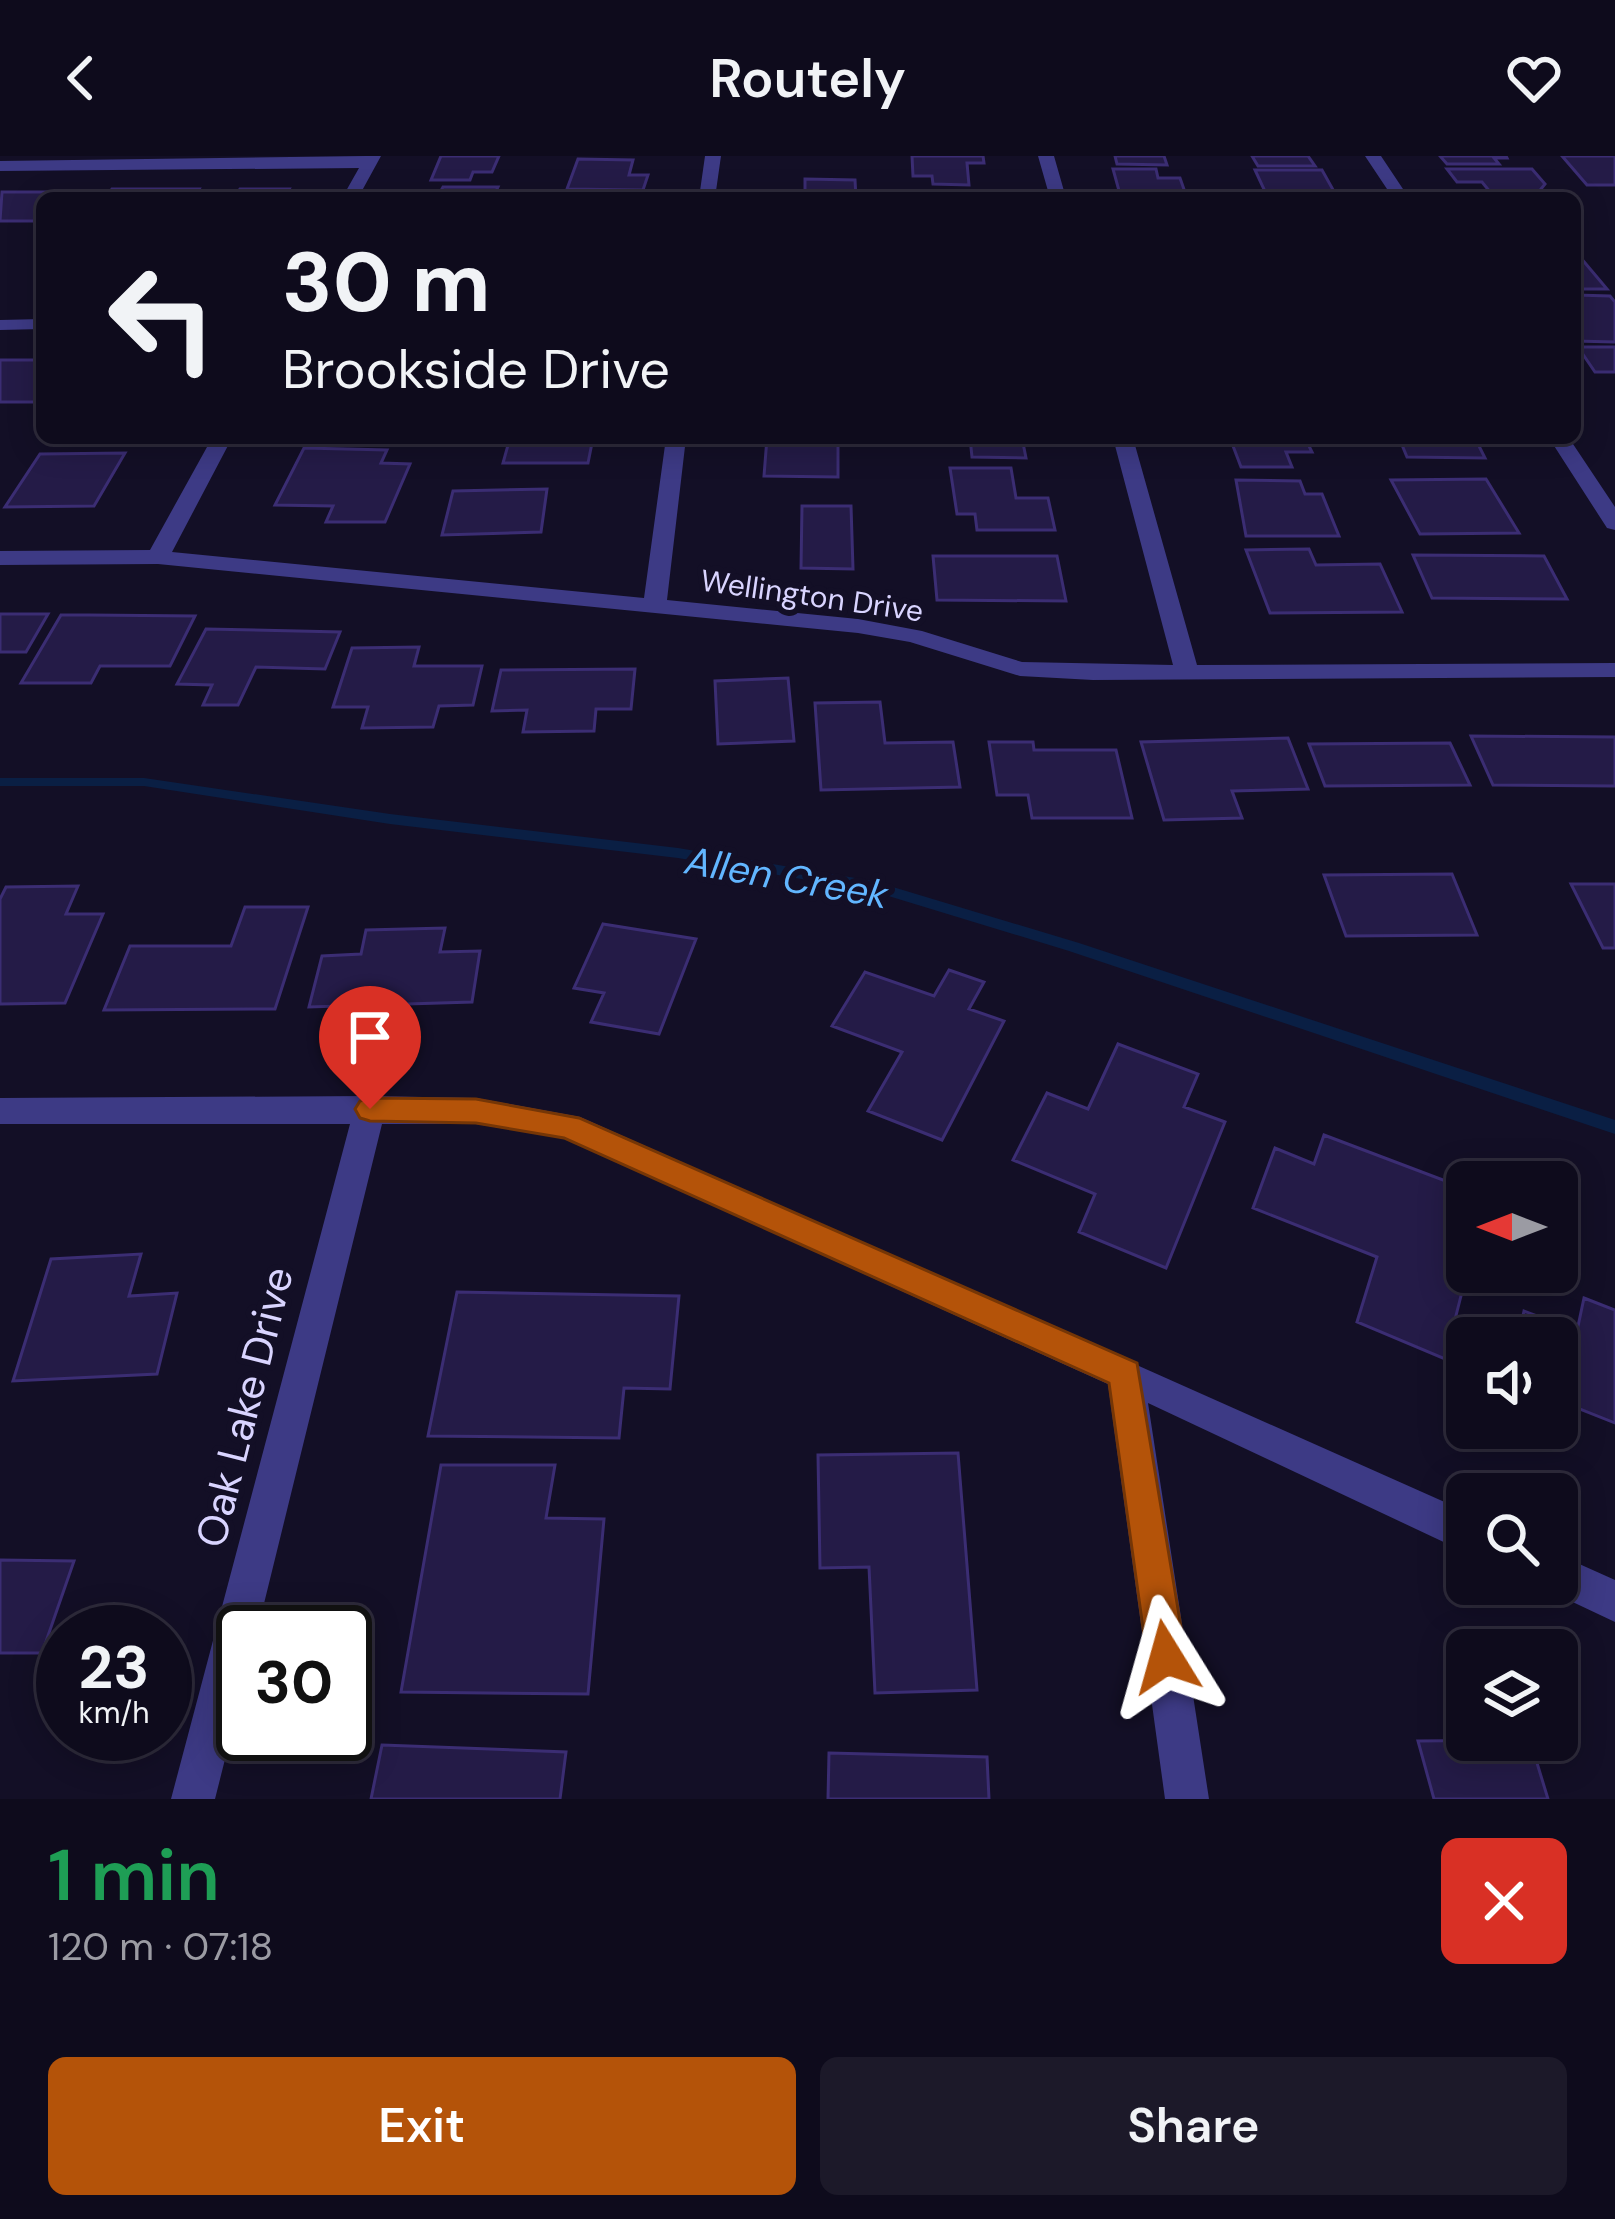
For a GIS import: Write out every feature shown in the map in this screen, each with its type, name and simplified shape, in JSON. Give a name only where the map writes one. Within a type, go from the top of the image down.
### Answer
[{"type":"street","points":[[708,192],[713,156]]},
{"type":"street","points":[[1046,156],[1056,192]]},
{"type":"street","points":[[1373,156],[1397,192]]},
{"type":"street","points":[[0,166],[371,160],[353,192]]},
{"type":"street","points":[[0,325],[36,324]]},
{"type":"street","points":[[158,557],[219,444]]},
{"type":"street","points":[[655,606],[675,444]]},
{"type":"street","points":[[1126,444],[1187,672]]},
{"type":"street","points":[[1563,444],[1615,524]]},
{"type":"street","name":"Wellington Drive","points":[[0,558],[158,557],[858,626],[914,636],[1020,669],[1615,670]]},
{"type":"street","name":"Oak Lake Drive","points":[[193,1799],[370,1109]]},
{"type":"street","points":[[0,1111],[476,1111],[568,1126],[1125,1374],[1446,1523]]},
{"type":"street","points":[[1125,1374],[1187,1799]]},
{"type":"street","points":[[1578,1584],[1615,1601]]},
{"type":"building","points":[[441,156],[499,156],[492,172],[473,172],[470,180],[431,180]]},
{"type":"building","points":[[912,156],[983,156],[984,163],[967,163],[969,185],[933,184],[932,176],[913,176]]},
{"type":"building","points":[[1115,156],[1164,156],[1167,165],[1117,164]]},
{"type":"building","points":[[1252,156],[1308,156],[1315,166],[1258,166]]},
{"type":"building","points":[[1440,156],[1507,158],[1494,158],[1499,164],[1447,164]]},
{"type":"building","points":[[1562,156],[1615,156],[1615,185],[1587,185]]},
{"type":"building","points":[[578,159],[633,160],[629,175],[648,175],[643,190],[567,189]]},
{"type":"building","points":[[1113,169],[1156,169],[1158,178],[1180,178],[1185,192],[1119,192]]},
{"type":"building","points":[[1447,169],[1532,169],[1545,184],[1539,192],[1490,192],[1482,182],[1457,182]]},
{"type":"building","points":[[1255,170],[1322,170],[1334,192],[1265,192]]},
{"type":"building","points":[[805,179],[855,180],[856,192],[805,192]]},
{"type":"building","points":[[443,187],[498,187],[496,192],[440,192]]},
{"type":"building","points":[[112,189],[199,189],[197,192],[110,192]]},
{"type":"building","points":[[240,189],[289,189],[287,192],[238,192]]},
{"type":"building","points":[[2,192],[36,192],[36,221],[0,221]]},
{"type":"building","points":[[1581,258],[1607,289],[1581,289]]},
{"type":"building","points":[[1581,295],[1610,296],[1615,302],[1615,342],[1581,341]]},
{"type":"building","points":[[1581,347],[1615,347],[1615,372],[1595,372]]},
{"type":"building","points":[[0,360],[36,360],[36,402],[0,402]]},
{"type":"building","points":[[508,444],[592,444],[588,463],[503,463]]},
{"type":"building","points":[[767,444],[838,444],[838,477],[764,476]]},
{"type":"building","points":[[971,444],[1023,444],[1026,458],[972,457]]},
{"type":"building","points":[[1232,444],[1308,444],[1312,452],[1286,452],[1292,467],[1241,467]]},
{"type":"building","points":[[1376,444],[1478,444],[1485,458],[1407,457],[1402,445]]},
{"type":"building","points":[[304,448],[387,450],[381,463],[410,464],[385,522],[326,522],[333,506],[275,505]]},
{"type":"building","points":[[125,453],[94,506],[5,507],[40,454]]},
{"type":"building","points":[[950,468],[1011,468],[1016,498],[1048,498],[1055,530],[977,530],[975,514],[957,514]]},
{"type":"building","points":[[1486,479],[1519,533],[1420,534],[1391,480]]},
{"type":"building","points":[[1236,480],[1300,481],[1305,494],[1322,494],[1339,536],[1246,536]]},
{"type":"building","points":[[547,489],[541,532],[442,535],[453,491]]},
{"type":"building","points":[[802,506],[851,506],[853,569],[801,568]]},
{"type":"building","points":[[1309,549],[1316,565],[1380,564],[1402,612],[1270,613],[1246,550]]},
{"type":"building","points":[[1413,555],[1544,556],[1567,599],[1432,598]]},
{"type":"building","points":[[933,556],[1057,556],[1066,601],[937,600]]},
{"type":"building","points":[[0,614],[48,614],[26,652],[0,652]]},
{"type":"building","points":[[61,615],[195,616],[170,666],[100,666],[91,683],[21,683]]},
{"type":"building","points":[[206,629],[340,632],[325,669],[256,667],[238,705],[203,705],[212,685],[177,684]]},
{"type":"building","points":[[419,647],[414,666],[482,666],[473,705],[439,706],[433,727],[362,728],[368,707],[333,707],[352,648]]},
{"type":"building","points":[[635,669],[631,709],[596,709],[594,731],[523,732],[527,710],[492,711],[501,670]]},
{"type":"building","points":[[788,678],[794,741],[718,744],[715,681]]},
{"type":"building","points":[[880,702],[885,743],[953,742],[960,787],[821,790],[815,703]]},
{"type":"building","points":[[1471,736],[1615,737],[1615,786],[1493,785]]},
{"type":"building","points":[[1288,738],[1308,789],[1232,791],[1242,818],[1164,820],[1141,742]]},
{"type":"building","points":[[989,742],[1033,742],[1034,750],[1116,750],[1132,818],[1032,818],[1028,795],[997,795]]},
{"type":"building","points":[[1450,743],[1470,785],[1325,786],[1309,744]]},
{"type":"building","points":[[1452,874],[1477,935],[1346,936],[1324,875]]},
{"type":"building","points":[[1571,884],[1615,884],[1615,948],[1603,948]]},
{"type":"building","points":[[78,886],[66,914],[103,914],[65,1003],[0,1004],[0,899],[6,887]]},
{"type":"building","points":[[245,907],[308,907],[275,1009],[104,1010],[130,946],[231,946]]},
{"type":"building","points":[[603,924],[696,939],[659,1034],[591,1022],[604,993],[574,988]]},
{"type":"building","points":[[445,928],[440,952],[480,951],[472,1002],[309,1007],[322,956],[361,954],[366,930]]},
{"type":"building","points":[[949,970],[984,982],[969,1009],[1004,1021],[942,1140],[868,1111],[902,1052],[832,1026],[865,972],[934,996]]},
{"type":"building","points":[[1118,1044],[1198,1074],[1184,1107],[1225,1122],[1166,1268],[1079,1232],[1095,1194],[1013,1160],[1047,1093],[1088,1109]]},
{"type":"building","points":[[1324,1135],[1446,1181],[1446,1293],[1462,1293],[1456,1317],[1446,1317],[1445,1359],[1357,1322],[1377,1257],[1253,1208],[1275,1148],[1314,1164]]},
{"type":"building","points":[[141,1254],[129,1296],[177,1293],[157,1374],[13,1381],[51,1259]]},
{"type":"building","points":[[457,1292],[679,1296],[670,1389],[624,1388],[619,1438],[428,1436]]},
{"type":"building","points":[[1584,1298],[1615,1310],[1615,1423],[1578,1408],[1578,1326]]},
{"type":"building","points":[[958,1453],[977,1690],[875,1693],[869,1567],[820,1568],[818,1455]]},
{"type":"building","points":[[441,1465],[555,1465],[546,1518],[604,1519],[588,1694],[401,1692]]},
{"type":"building","points":[[0,1560],[74,1561],[59,1605],[36,1605],[36,1653],[0,1653]]},
{"type":"building","points":[[1418,1741],[1446,1741],[1446,1761],[1536,1761],[1548,1799],[1434,1799]]},
{"type":"building","points":[[382,1745],[566,1752],[560,1799],[371,1799]]},
{"type":"building","points":[[829,1753],[987,1757],[989,1799],[828,1799]]},
{"type":"waterway","name":"Allen Creek","points":[[0,782],[144,782],[390,819],[678,853],[873,886],[1074,947],[1615,1127]]},
{"type":"route","points":[[370,1109],[476,1111],[568,1126],[1125,1374],[1166,1657]]}]
